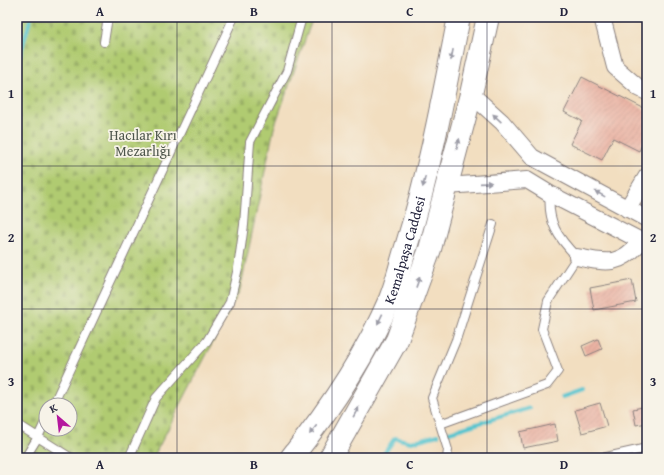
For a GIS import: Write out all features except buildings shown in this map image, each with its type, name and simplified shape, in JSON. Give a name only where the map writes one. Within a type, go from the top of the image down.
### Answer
[{"type":"main road","name":"Kemalpaşa Caddesi","points":[[291,458],[320,421],[361,358],[390,298],[417,213],[441,108],[459,17]]},
{"type":"main road","name":"Kemalpaşa Caddesi","points":[[330,458],[397,340],[430,249],[472,94],[488,17]]},
{"type":"street","points":[[602,17],[615,67],[639,88],[647,92]]},
{"type":"street","points":[[472,94],[502,122],[532,158],[647,219]]},
{"type":"street","points":[[627,209],[647,176]]},
{"type":"street","points":[[447,186],[527,180],[550,194],[644,242],[630,254],[607,263],[576,257]]},
{"type":"lane","points":[[104,42],[108,17]]},
{"type":"lane","points":[[57,397],[234,17]]},
{"type":"lane","points":[[129,458],[156,398],[207,341],[230,302],[238,268],[244,226],[250,142],[287,71],[302,17]]},
{"type":"lane","points":[[440,424],[548,385],[558,371],[542,329],[548,301],[576,257],[559,239],[548,209],[550,194]]},
{"type":"lane","points":[[447,458],[448,450],[432,398],[456,340],[493,224]]},
{"type":"lane","points":[[17,424],[71,458]]},
{"type":"lane","points":[[25,458],[38,437]]},
{"type":"lane","points":[[602,458],[647,448]]},
{"type":"green space","name":"Hacılar Kırı Mezarlığı","points":[[21,17],[313,17],[274,128],[240,290],[153,458],[17,458],[17,22]]},
{"type":"waterway","points":[[17,66],[31,17]]},
{"type":"waterway","points":[[562,397],[582,390]]},
{"type":"waterway","points":[[446,433],[530,408]]},
{"type":"waterway","points":[[381,458],[395,438],[411,442],[438,435]]}]
